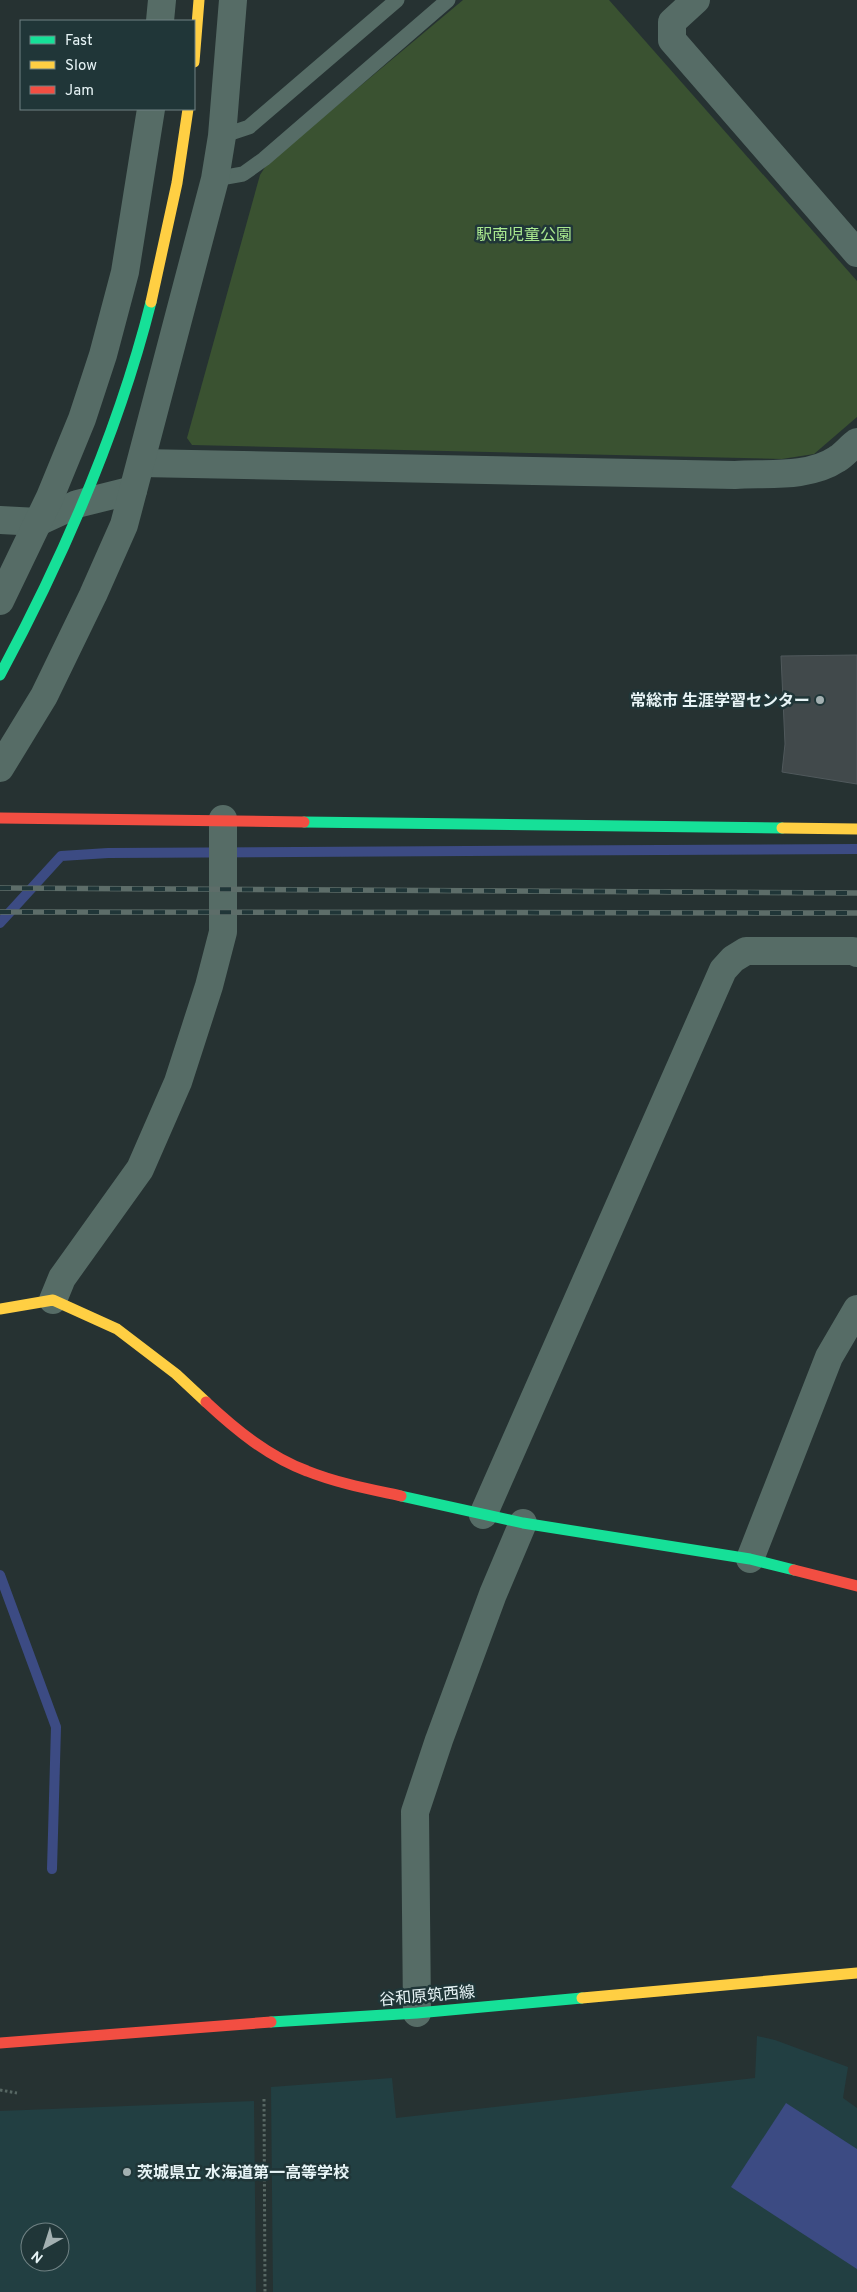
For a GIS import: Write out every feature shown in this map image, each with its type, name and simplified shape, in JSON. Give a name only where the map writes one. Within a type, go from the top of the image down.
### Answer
[{"type":"street","points":[[160,20],[162,0]]},
{"type":"street","points":[[195,50],[199,0]]},
{"type":"street","points":[[0,768],[44,696],[94,595],[124,525],[216,179],[222,136],[233,0]]},
{"type":"street","points":[[696,0],[672,22],[672,40],[857,253]]},
{"type":"street","points":[[0,601],[38,522],[82,419],[103,355],[126,272],[151,110]]},
{"type":"street","points":[[0,675],[60,557],[92,485],[112,429],[155,287],[184,147],[188,110]]},
{"type":"street","points":[[142,462],[734,475],[817,468],[836,460],[857,442]]},
{"type":"street","points":[[0,520],[38,522],[76,504],[134,490]]},
{"type":"street","points":[[0,818],[223,819],[857,829]]},
{"type":"street","points":[[53,1300],[62,1278],[140,1169],[178,1082],[210,986],[222,939],[223,819]]},
{"type":"street","points":[[483,1515],[723,970],[733,958],[746,951],[853,951],[857,953]]},
{"type":"street","points":[[0,1309],[53,1300],[117,1329],[176,1374],[235,1429],[277,1457],[306,1471],[343,1483],[523,1523],[750,1559],[857,1586]]},
{"type":"street","points":[[750,1559],[829,1357],[857,1309]]},
{"type":"street","points":[[417,2013],[415,1812],[438,1740],[493,1594],[523,1523]]},
{"type":"street","name":"谷和原筑西線","points":[[0,2043],[138,2030],[417,2013],[857,1972]]},
{"type":"lane","points":[[222,136],[249,127],[397,0]]},
{"type":"lane","points":[[216,179],[243,174],[264,159],[448,0]]},
{"type":"path","points":[[0,2090],[17,2092]]},
{"type":"path","points":[[264,2099],[265,2292]]},
{"type":"shaded area","points":[[757,2036],[775,2040],[848,2067],[843,2098],[857,2108],[857,2292],[273,2292],[271,2087],[392,2078],[396,2118],[755,2078]]},
{"type":"shaded area","name":"茨城県立 水海道第一高等学校","points":[[254,2101],[256,2292],[0,2292],[0,2111]]},
{"type":"green space","name":"駅南児童公園","points":[[463,0],[609,0],[857,281],[857,417],[814,454],[782,459],[192,445],[187,438],[260,175],[267,164]]},
{"type":"water","points":[[786,2103],[857,2149],[857,2269],[731,2187]]},
{"type":"building","name":"常総市 生涯学習センター","points":[[857,655],[857,784],[782,772],[785,744],[781,656]]},
{"type":"waterway","points":[[0,923],[61,856],[108,853],[857,849]]},
{"type":"waterway","points":[[0,1575],[56,1727],[52,1869]]},
{"type":"railway","points":[[0,888],[857,893]]},
{"type":"railway","points":[[0,912],[857,913]]},
{"type":"traffic: fast","points":[[0,675],[46,585],[87,493],[122,399],[138,351],[151,302]]},
{"type":"traffic: fast","points":[[304,822],[782,828]]},
{"type":"traffic: fast","points":[[401,1496],[523,1523],[750,1559],[794,1570]]},
{"type":"traffic: fast","points":[[271,2022],[417,2013],[582,1998]]},
{"type":"traffic: slow","points":[[195,50],[199,0]]},
{"type":"traffic: slow","points":[[151,302],[177,183],[188,110]]},
{"type":"traffic: slow","points":[[782,828],[857,829]]},
{"type":"traffic: slow","points":[[0,1309],[53,1300],[117,1329],[176,1374],[206,1402]]},
{"type":"traffic: slow","points":[[582,1998],[857,1973]]},
{"type":"traffic: jam","points":[[0,818],[304,822]]},
{"type":"traffic: jam","points":[[206,1402],[253,1442],[293,1465],[341,1482],[401,1496]]},
{"type":"traffic: jam","points":[[794,1570],[857,1586]]},
{"type":"traffic: jam","points":[[0,2043],[271,2022]]},
{"type":"place","name":"常総市 生涯学習センター","points":[[820,700]]},
{"type":"place","name":"茨城県立 水海道第一高等学校","points":[[127,2172]]}]
